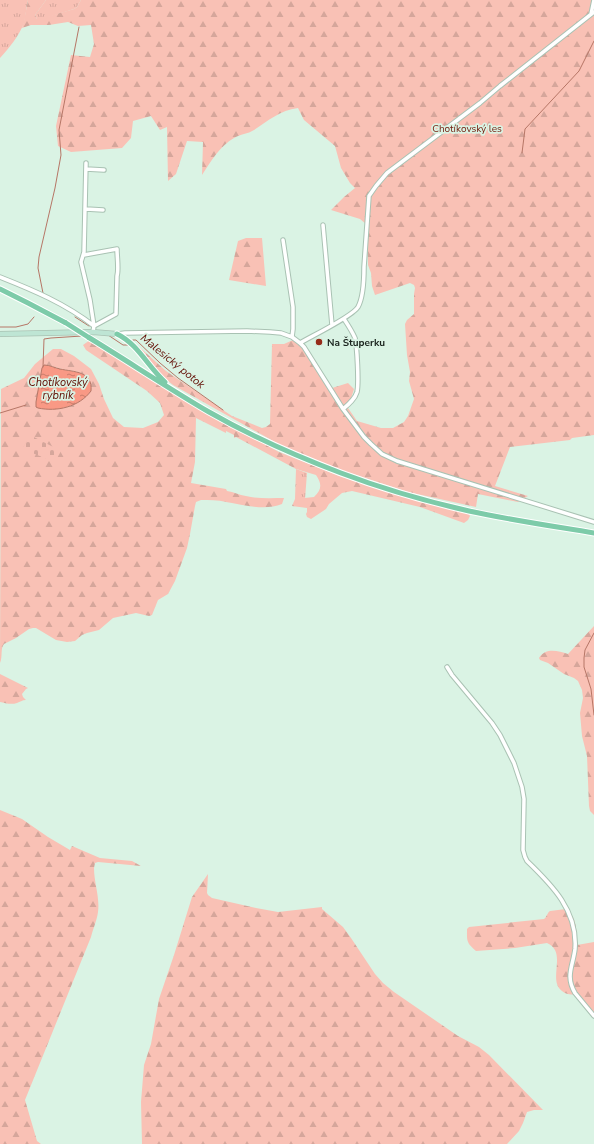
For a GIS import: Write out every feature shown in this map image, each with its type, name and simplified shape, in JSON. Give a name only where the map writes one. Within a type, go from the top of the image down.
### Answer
[{"type":"main road","points":[[0,289],[28,302],[66,323],[210,412],[256,436],[310,461],[357,479],[407,495],[468,511],[594,533]]},
{"type":"main road","points":[[117,334],[130,342],[156,373],[174,391]]},
{"type":"street","points":[[300,343],[344,318],[358,307],[363,290],[369,196],[387,173],[480,103],[592,13],[594,0]]},
{"type":"street","points":[[86,162],[84,255],[81,262],[90,300],[94,326],[93,332]]},
{"type":"street","points":[[86,170],[104,170]]},
{"type":"street","points":[[86,209],[103,210]]},
{"type":"street","points":[[323,225],[332,324]]},
{"type":"street","points":[[283,240],[293,307],[292,337]]},
{"type":"street","points":[[84,255],[117,249],[118,272],[116,314],[94,326]]},
{"type":"street","points":[[0,277],[48,298],[94,326]]},
{"type":"street","points":[[344,318],[356,343],[357,371],[357,392],[344,409]]},
{"type":"street","points":[[0,334],[93,332],[117,334],[247,331],[281,333],[292,337],[300,343],[344,409],[370,444],[382,454],[594,522]]},
{"type":"street","points":[[447,667],[492,722],[514,763],[523,793],[524,857],[526,861],[547,881],[569,913],[575,941],[575,950],[569,975],[575,993],[594,1016]]},
{"type":"green space","points":[[0,0],[28,0],[25,20],[22,28],[14,42],[0,58]]},
{"type":"green space","name":"Chotíkovský les","points":[[28,0],[46,0],[35,15],[37,19],[39,19],[74,9],[81,0],[594,0],[594,435],[572,438],[570,440],[510,447],[495,486],[528,496],[518,502],[478,494],[476,507],[408,492],[341,470],[282,446],[173,385],[162,376],[136,347],[136,344],[166,371],[232,416],[262,428],[266,427],[270,424],[272,344],[284,344],[293,340],[304,349],[318,369],[329,389],[348,383],[354,389],[348,408],[357,421],[381,428],[393,428],[404,422],[408,416],[414,399],[409,381],[410,372],[407,355],[405,324],[414,314],[414,285],[410,283],[375,295],[368,265],[366,224],[360,219],[331,210],[355,188],[350,183],[341,168],[335,146],[304,120],[298,108],[280,113],[252,131],[229,141],[216,154],[202,175],[203,142],[187,141],[176,174],[168,181],[167,127],[160,130],[151,116],[133,121],[131,138],[122,148],[71,152],[58,146],[56,126],[71,55],[90,57],[94,44],[91,25],[78,26],[68,22],[49,25],[31,25],[22,28]]},
{"type":"green space","points":[[46,0],[81,0],[74,9],[42,19],[37,19],[35,15]]},
{"type":"green space","points":[[246,238],[262,238],[266,286],[229,280],[238,241]]},
{"type":"green space","points":[[90,340],[185,400],[279,452],[339,476],[407,498],[467,512],[470,516],[464,523],[420,507],[352,491],[342,493],[329,504],[326,509],[311,519],[307,517],[307,508],[292,506],[295,499],[314,497],[317,494],[320,489],[320,484],[316,475],[296,469],[236,437],[234,438],[234,435],[226,431],[226,433],[196,418],[195,462],[191,483],[226,489],[227,491],[251,497],[284,498],[282,504],[262,507],[247,506],[217,500],[201,500],[196,502],[187,548],[175,581],[168,594],[158,600],[152,615],[149,616],[136,613],[113,618],[99,630],[82,635],[75,641],[67,642],[56,640],[36,628],[29,629],[4,644],[0,663],[1,389],[24,378],[35,364],[53,349],[61,349],[74,356],[91,369],[113,418],[124,427],[143,428],[158,422],[164,415],[160,403],[147,391],[86,350],[83,345]],"holes":[[[47,365],[78,372],[87,378],[91,384],[91,389],[88,394],[76,403],[63,408],[53,408],[36,403],[42,368]]]},
{"type":"green space","points":[[30,435],[61,451],[55,462],[22,449]]},
{"type":"green space","points":[[296,469],[307,473],[305,499],[295,499]]},
{"type":"green space","points":[[594,626],[594,815],[590,811],[589,806],[587,756],[582,736],[580,713],[583,698],[582,690],[578,681],[574,678],[564,674],[539,658],[545,652],[549,651],[568,654]]},
{"type":"green space","points":[[0,674],[28,688],[22,694],[26,700],[13,704],[0,702]]},
{"type":"green space","points":[[0,810],[22,819],[70,850],[72,846],[100,858],[132,861],[141,866],[95,863],[94,874],[98,895],[96,921],[91,937],[25,1100],[37,1141],[41,1144],[0,1144]]},
{"type":"green space","points":[[208,874],[207,893],[212,898],[278,912],[322,907],[322,909],[343,927],[375,974],[383,983],[458,1036],[479,1047],[489,1055],[543,1110],[527,1112],[519,1131],[507,1144],[142,1144],[141,1102],[144,1065],[151,1044],[159,999],[192,897]]},
{"type":"green space","points":[[566,909],[570,912],[574,920],[577,945],[594,942],[594,1015],[590,1008],[577,994],[571,995],[566,993],[558,986],[556,980],[556,953],[553,947],[547,943],[515,948],[476,951],[468,941],[467,929],[469,927],[544,919],[550,911]]},
{"type":"water","name":"Chotíkovský rybník","points":[[44,365],[76,372],[86,376],[91,384],[91,391],[80,401],[67,407],[60,409],[45,409],[36,407],[42,368]]},
{"type":"waterway","points":[[43,293],[38,268],[39,257],[61,155],[59,130],[79,27]]},
{"type":"waterway","points":[[522,153],[525,129],[579,71],[594,41]]},
{"type":"waterway","points":[[0,327],[16,327],[28,324],[34,317]]},
{"type":"waterway","points":[[75,317],[89,326]]},
{"type":"waterway","name":"Malesický potok","points":[[108,335],[123,345],[128,345]]},
{"type":"waterway","name":"Malesický potok","points":[[43,367],[44,339],[82,336]]},
{"type":"waterway","name":"Malesický potok","points":[[133,340],[136,340],[178,378],[223,410]]},
{"type":"waterway","points":[[0,413],[26,405]]},
{"type":"waterway","points":[[594,633],[585,650],[584,658],[584,667],[591,689],[594,715]]},
{"type":"place","name":"Na Štuperku","points":[[319,342]]}]
